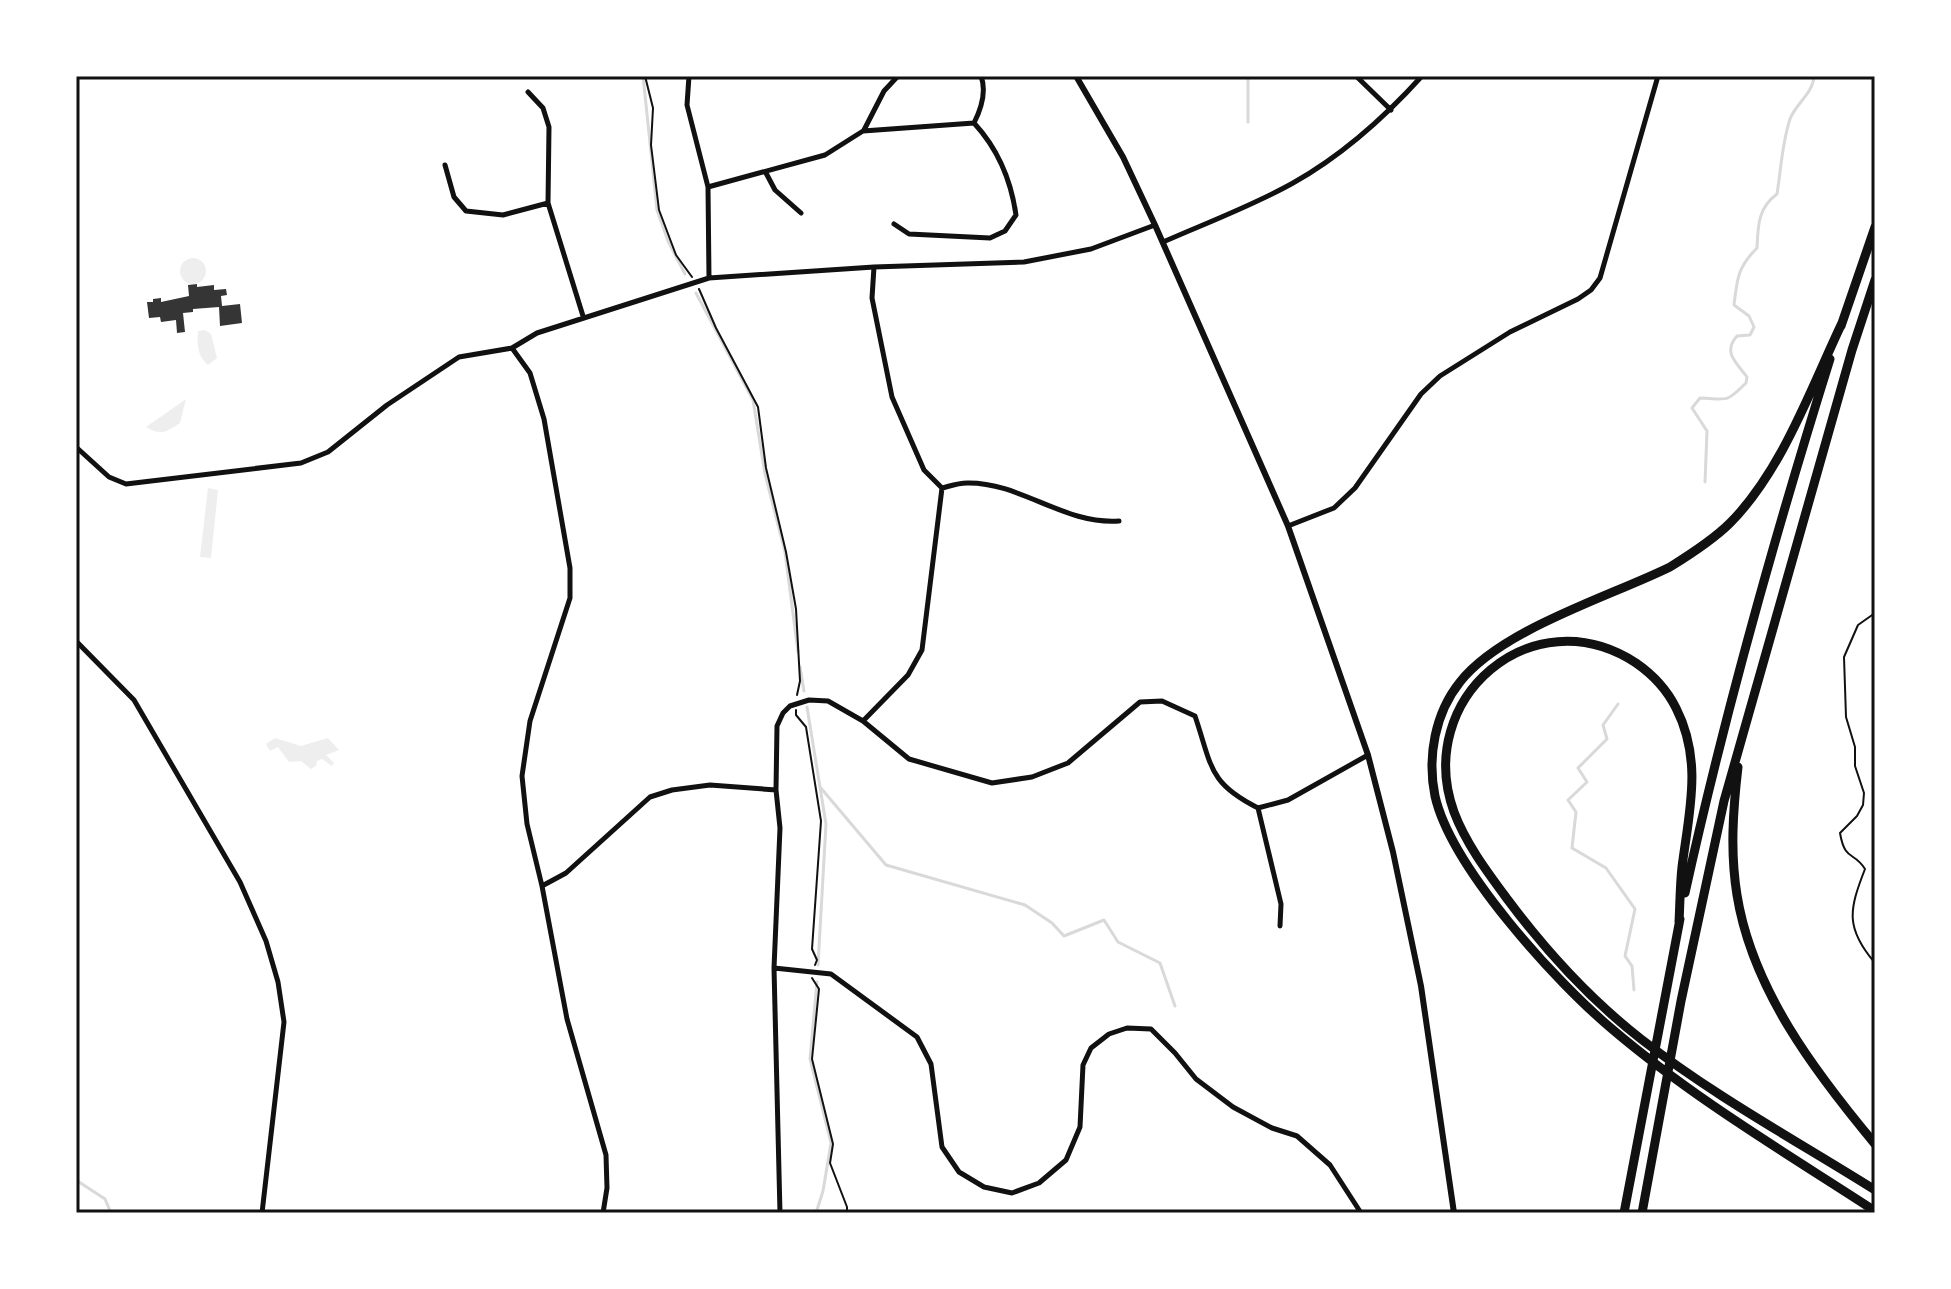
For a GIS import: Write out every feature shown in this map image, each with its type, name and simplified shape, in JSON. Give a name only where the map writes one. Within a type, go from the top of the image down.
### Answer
[{"type":"highway","points":[[1624,1213],[1657,1027],[1707,794],[1752,620],[1842,323],[1875,227]]},
{"type":"highway","points":[[1642,1213],[1710,864],[1741,737],[1875,280]]},
{"type":"highway","points":[[1842,323],[1778,455],[1749,501],[1730,523],[1670,567],[1510,640],[1475,665],[1459,682],[1441,715],[1432,770],[1441,813],[1467,863],[1517,931],[1587,1007],[1682,1084],[1875,1211]]},
{"type":"highway","points":[[1679,922],[1682,867],[1692,807],[1693,769],[1688,737],[1670,697],[1644,668],[1616,651],[1598,645],[1580,642],[1544,644],[1512,654],[1482,676],[1459,707],[1447,743],[1445,773],[1454,811],[1463,832],[1492,878],[1552,954],[1602,1006],[1640,1038],[1684,1071],[1875,1190]]},
{"type":"highway","points":[[1741,737],[1732,835],[1737,896],[1753,956],[1778,1009],[1822,1075],[1875,1144]]},
{"type":"street","points":[[689,76],[687,105],[708,187],[709,278]]},
{"type":"street","points":[[863,131],[884,91],[898,76]]},
{"type":"street","points":[[974,123],[982,108],[984,83],[981,76]]},
{"type":"street","points":[[1076,76],[1123,157],[1288,526],[1368,755],[1393,852],[1421,986],[1454,1213]]},
{"type":"street","points":[[1356,76],[1391,110]]},
{"type":"street","points":[[1163,242],[1292,184],[1343,151],[1391,110],[1422,76]]},
{"type":"street","points":[[1288,526],[1334,508],[1355,488],[1421,394],[1440,376],[1510,332],[1591,290],[1600,278],[1658,76]]},
{"type":"street","points":[[528,92],[543,108],[549,127],[548,203],[583,316]]},
{"type":"street","points":[[708,187],[825,155],[863,131],[974,123]]},
{"type":"street","points":[[894,224],[909,234],[927,237],[990,238],[1005,231],[1016,215],[1013,195],[989,139],[974,123]]},
{"type":"street","points":[[445,165],[454,197],[466,211],[503,215],[548,203]]},
{"type":"street","points":[[766,173],[775,190],[801,213]]},
{"type":"street","points":[[76,447],[109,477],[126,484],[301,463],[328,452],[387,405],[459,357],[512,348],[537,333],[583,316],[709,278],[874,267],[1024,262],[1091,249],[1155,225]]},
{"type":"street","points":[[874,267],[872,298],[892,397],[924,470],[942,488]]},
{"type":"street","points":[[512,348],[530,373],[544,419],[570,568],[570,598],[530,721],[522,776],[527,824],[567,1019],[606,1155],[607,1188],[603,1213]]},
{"type":"street","points":[[942,488],[965,483],[997,487],[1071,516],[1098,522],[1119,521]]},
{"type":"street","points":[[863,721],[908,675],[922,650],[942,488]]},
{"type":"street","points":[[76,641],[134,700],[240,882],[266,941],[278,982],[284,1022],[262,1213]]},
{"type":"street","points":[[780,1213],[774,968],[780,828],[776,790],[777,726],[783,713],[809,700],[828,701],[863,721],[909,759],[992,783],[1032,777],[1068,763],[1140,702],[1162,701],[1195,716],[1216,779],[1233,796],[1258,808],[1288,800],[1368,755]]},
{"type":"street","points":[[542,886],[566,873],[650,797],[672,790],[710,785],[776,790]]},
{"type":"street","points":[[1258,808],[1281,904],[1280,926]]},
{"type":"street","points":[[774,968],[831,974],[917,1037],[931,1064],[942,1147],[959,1172],[984,1187],[1012,1193],[1039,1183],[1066,1160],[1080,1127],[1083,1065],[1091,1048],[1109,1034],[1127,1028],[1151,1029],[1196,1079],[1233,1107],[1272,1128],[1297,1136],[1330,1165],[1361,1213]]},
{"type":"path","points":[[645,76],[653,108],[651,145],[659,210],[676,255],[697,282],[716,328],[758,407],[766,468],[786,552],[796,609],[800,681],[796,715],[806,727],[821,821],[812,949],[817,960],[811,976],[819,989],[812,1059],[833,1144],[830,1163],[847,1213]]},
{"type":"path","points":[[1875,613],[1858,625],[1844,657],[1846,717],[1855,747],[1855,766],[1864,793],[1863,805],[1857,816],[1840,833],[1843,848],[1849,857],[1865,869],[1851,908],[1853,931],[1875,963]]},
{"type":"path","points":[[1875,1012],[1875,1018]]},
{"type":"shaded area","points":[[193,258],[202,262],[206,271],[202,280],[193,284],[184,280],[180,271],[184,262]]},
{"type":"shaded area","points":[[205,330],[211,334],[217,358],[208,365],[198,345],[198,331]]},
{"type":"shaded area","points":[[186,399],[180,423],[163,432],[146,427]]},
{"type":"shaded area","points":[[208,488],[218,490],[211,558],[200,557]]},
{"type":"shaded area","points":[[275,738],[301,746],[328,738],[339,750],[326,755],[334,763],[332,766],[322,759],[311,769],[301,761],[289,762],[278,747],[270,751],[266,744]]},
{"type":"building","points":[[197,284],[197,287],[214,285],[214,290],[226,289],[227,295],[221,296],[222,306],[240,304],[242,323],[220,326],[219,307],[183,313],[185,332],[177,333],[176,320],[161,322],[160,317],[149,318],[147,302],[189,296],[188,285]]},
{"type":"waterway","points":[[643,76],[657,210],[685,274]]},
{"type":"waterway","points":[[1248,76],[1248,122]]},
{"type":"waterway","points":[[1705,482],[1707,431],[1692,408],[1700,398],[1729,397],[1746,383],[1747,377],[1731,353],[1737,336],[1750,335],[1754,327],[1749,316],[1734,305],[1738,280],[1742,267],[1757,248],[1763,211],[1777,194],[1790,119],[1811,88],[1814,76]]},
{"type":"waterway","points":[[696,293],[753,400],[765,474],[785,552],[798,652]]},
{"type":"waterway","points":[[800,667],[804,691]]},
{"type":"waterway","points":[[1618,704],[1603,725],[1607,739],[1578,768],[1587,782],[1568,800],[1576,812],[1572,848],[1606,868],[1635,909],[1625,956],[1632,966],[1634,990]]},
{"type":"waterway","points":[[807,707],[826,824],[818,965]]},
{"type":"waterway","points":[[820,787],[886,865],[1025,905],[1052,923],[1064,936],[1104,920],[1118,942],[1160,963],[1175,1006]]},
{"type":"waterway","points":[[816,1213],[831,1143],[810,1059],[817,982]]},
{"type":"waterway","points":[[76,1180],[105,1199],[111,1213]]}]
